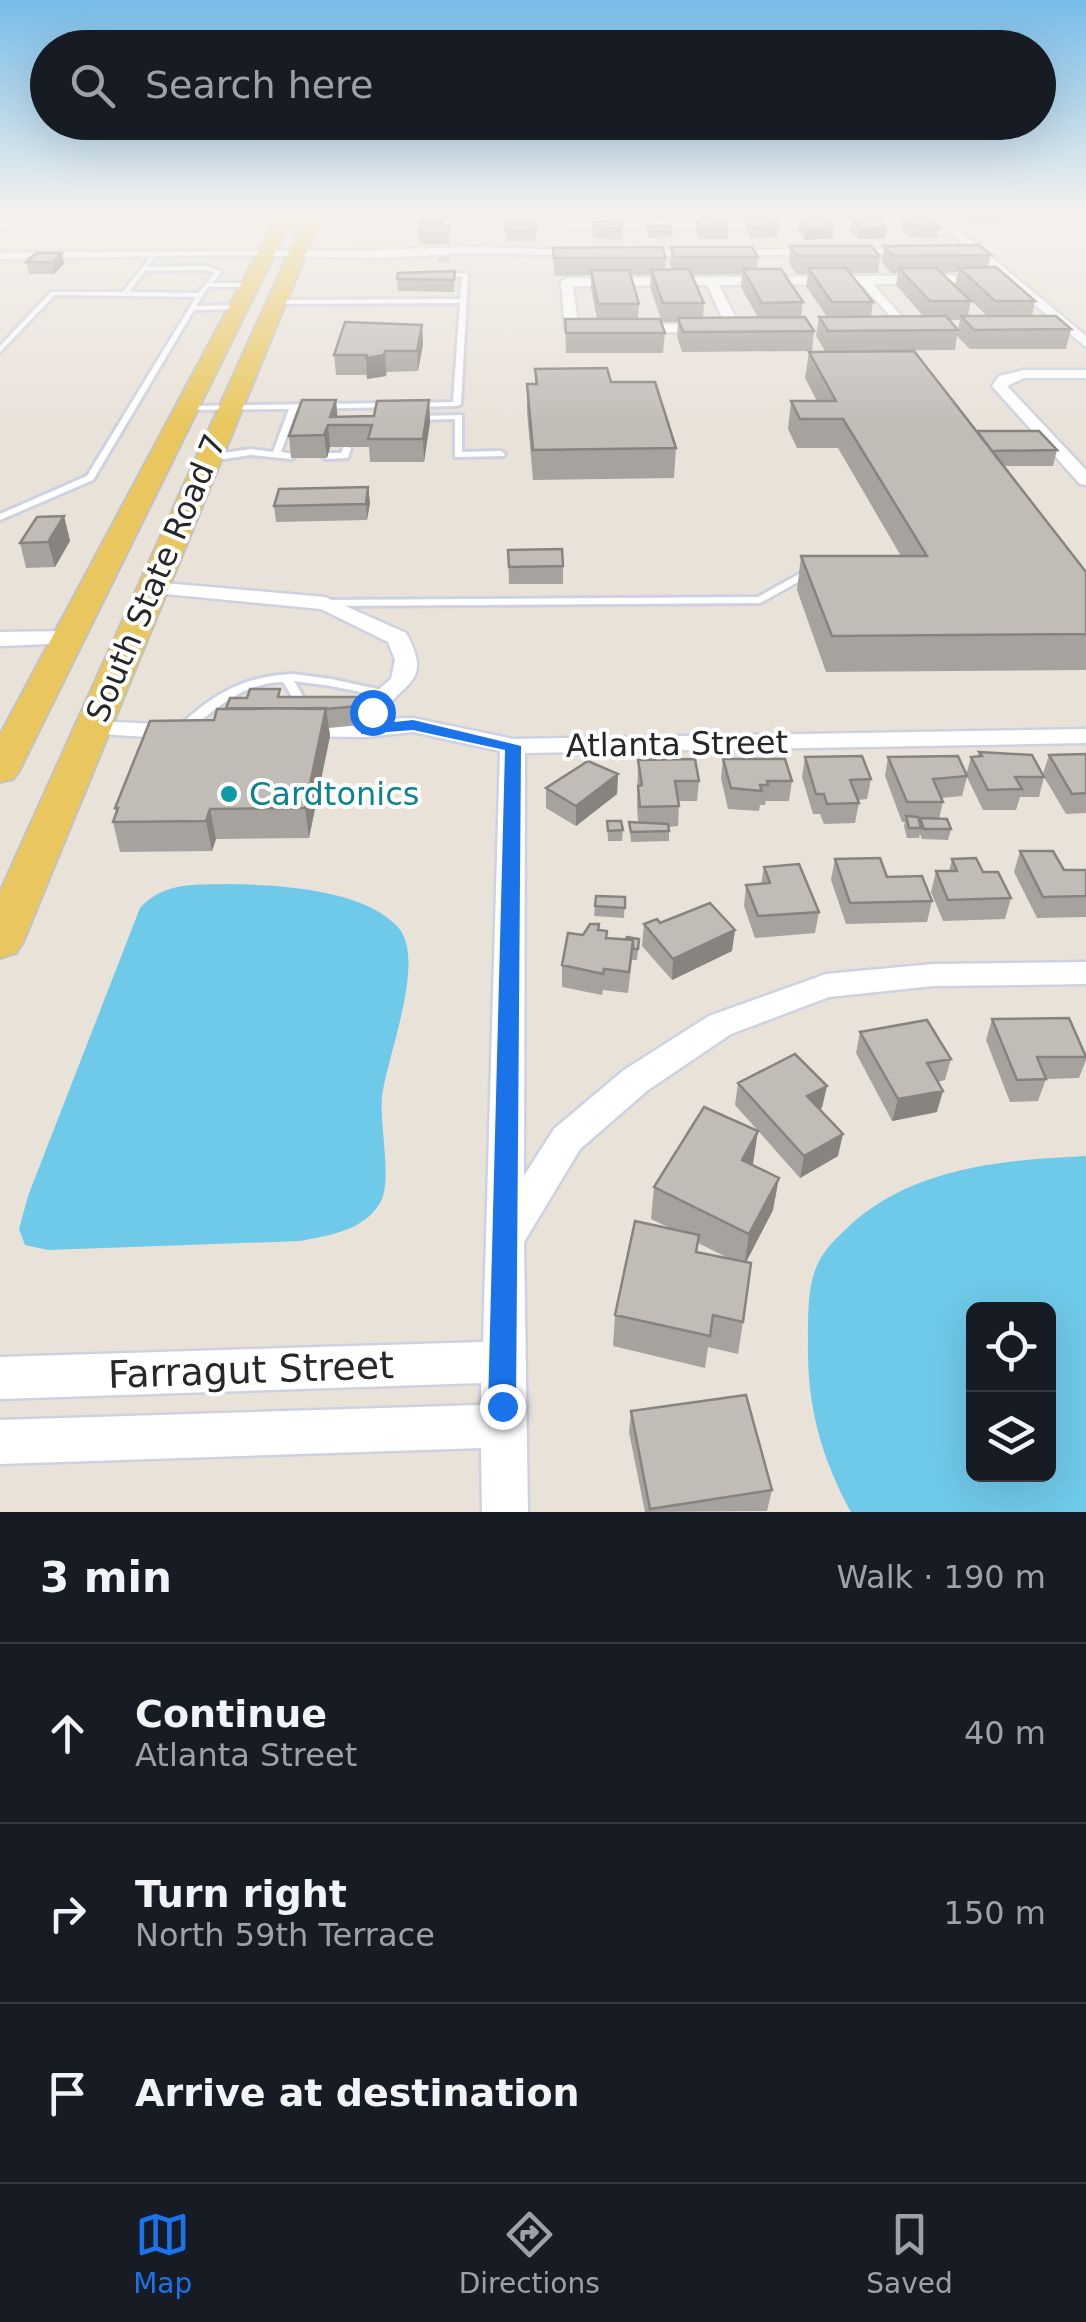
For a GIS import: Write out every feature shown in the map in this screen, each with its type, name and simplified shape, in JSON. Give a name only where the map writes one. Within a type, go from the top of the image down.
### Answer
[{"type":"main road","name":"South State Road 7","points":[[0,771],[248,286]]},
{"type":"main road","name":"South State Road 7","points":[[0,942],[281,286]]},
{"type":"street","points":[[567,286],[572,329],[753,328]]},
{"type":"street","points":[[713,286],[734,328]]},
{"type":"street","points":[[869,286],[904,327]]},
{"type":"street","points":[[1018,286],[1086,343]]},
{"type":"street","points":[[886,327],[923,326]]},
{"type":"street","points":[[1036,326],[1065,326]]},
{"type":"street","points":[[1086,374],[1024,374],[1004,379],[1000,386],[1086,480]]},
{"type":"street","points":[[152,588],[326,603],[398,638],[406,660],[402,682],[370,712]]},
{"type":"street","points":[[0,639],[69,638]]},
{"type":"street","name":"Atlanta Street","points":[[272,731],[370,712],[513,746],[1086,736]]},
{"type":"street","points":[[91,728],[216,732]]},
{"type":"street","points":[[505,1512],[502,1426],[513,746]]},
{"type":"street","points":[[506,1237],[566,1139],[636,1080],[720,1025],[826,986],[933,975],[1086,972]]},
{"type":"street","name":"Farragut Street","points":[[0,1378],[503,1362]]},
{"type":"street","name":"Farragut Street","points":[[0,1442],[502,1426]]},
{"type":"lane","points":[[124,295],[131,286]]},
{"type":"lane","points":[[0,517],[90,478],[206,286],[248,286]]},
{"type":"lane","points":[[186,408],[457,404],[465,286]]},
{"type":"lane","points":[[0,350],[53,293],[200,295]]},
{"type":"lane","points":[[274,302],[464,301]]},
{"type":"lane","points":[[192,308],[238,307]]},
{"type":"lane","points":[[354,418],[356,406]]},
{"type":"lane","points":[[283,435],[294,407]]},
{"type":"lane","points":[[406,418],[459,417],[458,455],[501,454]]},
{"type":"lane","points":[[283,435],[300,436]]},
{"type":"lane","points":[[283,435],[300,436]]},
{"type":"lane","points":[[209,458],[283,435],[300,436]]},
{"type":"lane","points":[[330,447],[349,438]]},
{"type":"lane","points":[[326,603],[760,600],[810,570]]},
{"type":"lane","points":[[178,732],[239,688],[287,679],[307,677],[370,712]]},
{"type":"lane","points":[[287,679],[302,706],[320,709]]},
{"type":"water","points":[[231,884],[295,888],[364,904],[398,927],[406,942],[407,984],[382,1097],[386,1167],[380,1203],[355,1226],[300,1241],[48,1250],[25,1245],[19,1229],[28,1196],[140,908],[171,889]]},
{"type":"water","points":[[1086,1156],[1086,1512],[851,1512],[824,1451],[810,1388],[809,1305],[813,1277],[821,1258],[869,1210],[897,1193],[957,1171]]},
{"type":"building","points":[[594,286],[634,286],[639,304],[598,304]]},
{"type":"building","points":[[657,286],[696,286],[704,303],[663,303]]},
{"type":"building","points":[[752,286],[792,286],[803,302],[762,303]]},
{"type":"building","points":[[820,286],[860,286],[873,302],[832,302]]},
{"type":"building","points":[[915,286],[955,286],[971,301],[930,301]]},
{"type":"building","points":[[978,286],[1017,286],[1035,301],[995,301]]},
{"type":"building","points":[[946,316],[958,330],[828,331],[819,317]]},
{"type":"building","points":[[961,316],[1056,316],[1071,329],[974,330]]},
{"type":"building","points":[[805,317],[814,331],[683,332],[678,318]]},
{"type":"building","points":[[565,319],[660,319],[665,333],[566,333]]},
{"type":"building","points":[[345,322],[422,325],[417,351],[385,351],[384,355],[366,358],[367,355],[334,355]]},
{"type":"building","points":[[914,351],[1086,572],[1086,634],[832,636],[801,556],[927,556],[843,419],[800,419],[791,401],[836,401],[809,352]]},
{"type":"building","points":[[607,368],[611,382],[655,382],[676,448],[533,450],[527,384],[537,384],[535,369]]},
{"type":"building","points":[[302,400],[336,400],[330,417],[374,416],[377,401],[429,400],[423,439],[368,439],[372,425],[328,425],[324,435],[289,436]]},
{"type":"building","points":[[977,431],[1039,431],[1057,450],[992,451]]},
{"type":"building","points":[[368,487],[366,504],[274,506],[279,489]]},
{"type":"building","points":[[64,516],[48,542],[20,543],[37,517]]},
{"type":"building","points":[[562,549],[563,566],[509,567],[508,550]]},
{"type":"building","points":[[250,689],[280,689],[278,697],[358,697],[358,706],[226,708],[230,698],[247,698]]},
{"type":"building","name":"Cardtonics","points":[[326,708],[305,808],[210,809],[206,821],[113,822],[150,721],[214,720],[217,709]]},
{"type":"building","points":[[979,752],[1032,755],[1044,777],[1015,777],[1022,789],[988,790],[971,757],[982,756]]},
{"type":"building","points":[[1086,754],[1086,793],[1072,794],[1049,755]]},
{"type":"building","points":[[862,756],[871,779],[850,780],[859,803],[827,804],[824,794],[816,794],[805,757]]},
{"type":"building","points":[[958,756],[967,776],[933,779],[943,802],[907,802],[888,757]]},
{"type":"building","points":[[695,759],[699,781],[675,781],[679,806],[640,807],[638,760]]},
{"type":"building","points":[[723,759],[785,759],[792,781],[767,781],[768,785],[760,785],[762,791],[731,788]]},
{"type":"building","points":[[588,761],[618,774],[576,806],[546,788]]},
{"type":"building","points":[[906,816],[918,817],[921,828],[909,828]]},
{"type":"building","points":[[920,818],[947,819],[951,829],[924,829]]},
{"type":"building","points":[[607,821],[621,821],[623,830],[608,831]]},
{"type":"building","points":[[629,822],[668,824],[669,831],[631,832]]},
{"type":"building","points":[[1020,851],[1053,851],[1064,870],[1086,870],[1086,896],[1043,897]]},
{"type":"building","points":[[880,858],[887,877],[922,876],[932,901],[850,903],[835,859]]},
{"type":"building","points":[[976,858],[983,872],[998,872],[1011,898],[948,900],[936,871],[957,871],[952,859]]},
{"type":"building","points":[[799,864],[819,912],[758,916],[746,885],[770,883],[764,867]]},
{"type":"building","points":[[596,896],[625,897],[625,908],[595,906]]},
{"type":"building","points":[[710,903],[735,930],[673,959],[644,924],[657,919],[660,923]]},
{"type":"building","points":[[590,924],[599,924],[598,930],[607,931],[606,938],[633,940],[629,972],[604,969],[603,974],[562,965],[568,933],[583,935]]},
{"type":"building","points":[[627,937],[639,939],[638,949],[633,949],[633,940]]},
{"type":"building","points":[[1069,1018],[1086,1057],[1037,1057],[1046,1079],[1017,1080],[992,1019]]},
{"type":"building","points":[[927,1020],[951,1059],[927,1063],[943,1091],[898,1099],[860,1032]]},
{"type":"building","points":[[795,1054],[827,1086],[807,1096],[843,1134],[804,1156],[738,1083]]},
{"type":"building","points":[[704,1107],[758,1131],[742,1160],[779,1178],[749,1234],[654,1187]]},
{"type":"building","points":[[635,1221],[699,1235],[696,1252],[751,1263],[743,1322],[713,1315],[710,1336],[615,1315]]},
{"type":"building","points":[[746,1395],[772,1490],[650,1509],[631,1411]]},
{"type":"place","name":"Cardtonics","points":[[229,794]]},
{"type":"route","points":[[372,712],[366,730],[413,725],[513,746],[510,1109],[502,1406]]}]
